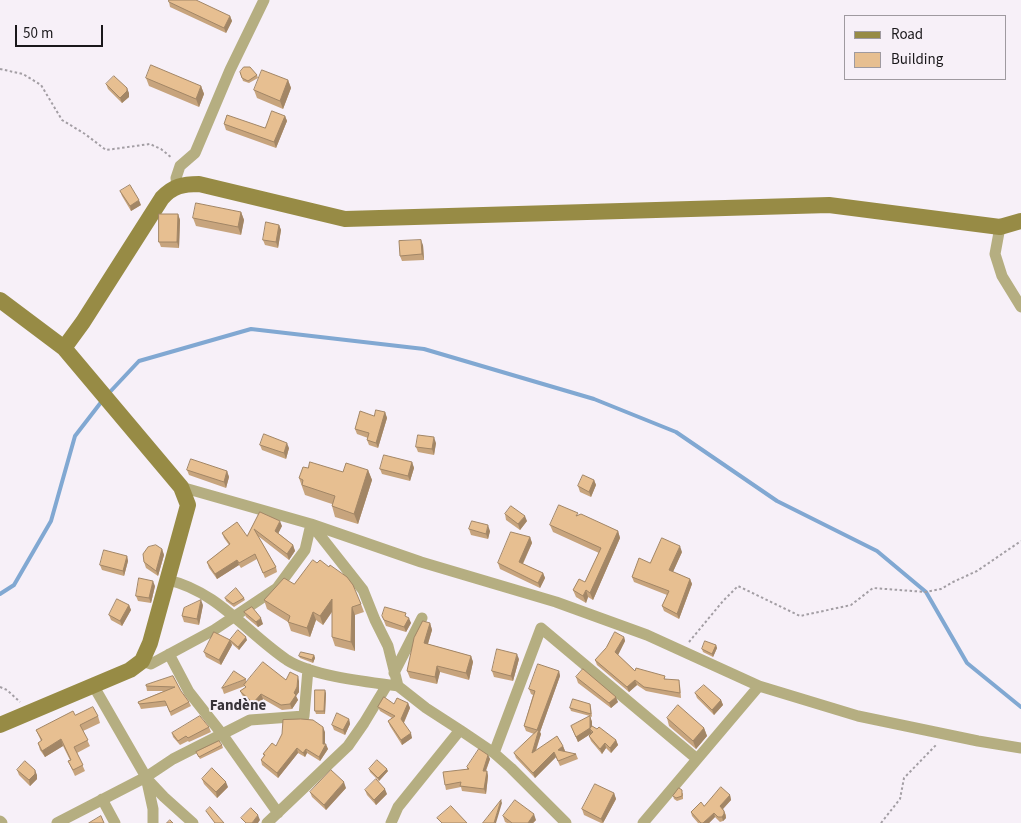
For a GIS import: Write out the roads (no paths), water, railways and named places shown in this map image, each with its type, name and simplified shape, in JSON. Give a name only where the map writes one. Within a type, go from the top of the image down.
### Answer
[{"type":"main road","points":[[64,348],[83,322],[153,211],[170,190],[177,186],[199,184],[345,219],[829,205],[1000,227],[1021,221]]},
{"type":"main road","points":[[0,300],[64,348],[181,487],[188,505],[150,643],[142,661],[121,676],[93,685],[0,725]]},
{"type":"street","points":[[177,186],[176,178],[180,166],[195,153],[230,70],[264,0]]},
{"type":"street","points":[[1000,227],[995,254],[1002,276],[1021,307]]},
{"type":"street","points":[[181,487],[311,524],[421,562],[556,602],[647,635],[759,686],[858,716],[1021,748]]},
{"type":"street","points":[[142,661],[151,664],[214,630],[277,588],[305,550],[311,524]]},
{"type":"street","points":[[311,524],[363,590],[388,646],[394,673]]},
{"type":"street","points":[[168,580],[183,583],[205,594],[288,661],[308,669],[347,678],[392,685],[494,753],[566,823]]},
{"type":"street","points":[[267,823],[348,746],[392,685],[394,673],[422,618]]},
{"type":"street","points":[[494,753],[541,628],[697,759]]},
{"type":"street","points":[[169,654],[189,692],[278,812]]},
{"type":"street","points":[[57,823],[146,777],[173,759],[250,720],[304,716],[308,669]]},
{"type":"street","points":[[93,685],[146,777],[164,798],[193,823]]},
{"type":"street","points":[[643,823],[759,686]]},
{"type":"street","points":[[391,823],[398,807],[460,730]]},
{"type":"street","points":[[146,777],[153,809],[153,823]]},
{"type":"street","points":[[102,799],[115,823]]},
{"type":"waterway","points":[[108,394],[139,361],[251,329],[424,349],[594,399],[676,432],[777,501],[877,551],[926,592],[967,663],[1021,707]]},
{"type":"waterway","points":[[0,594],[14,585],[51,521],[75,436],[102,401]]},
{"type":"district","name":"Fandène","points":[[238,707]]}]
